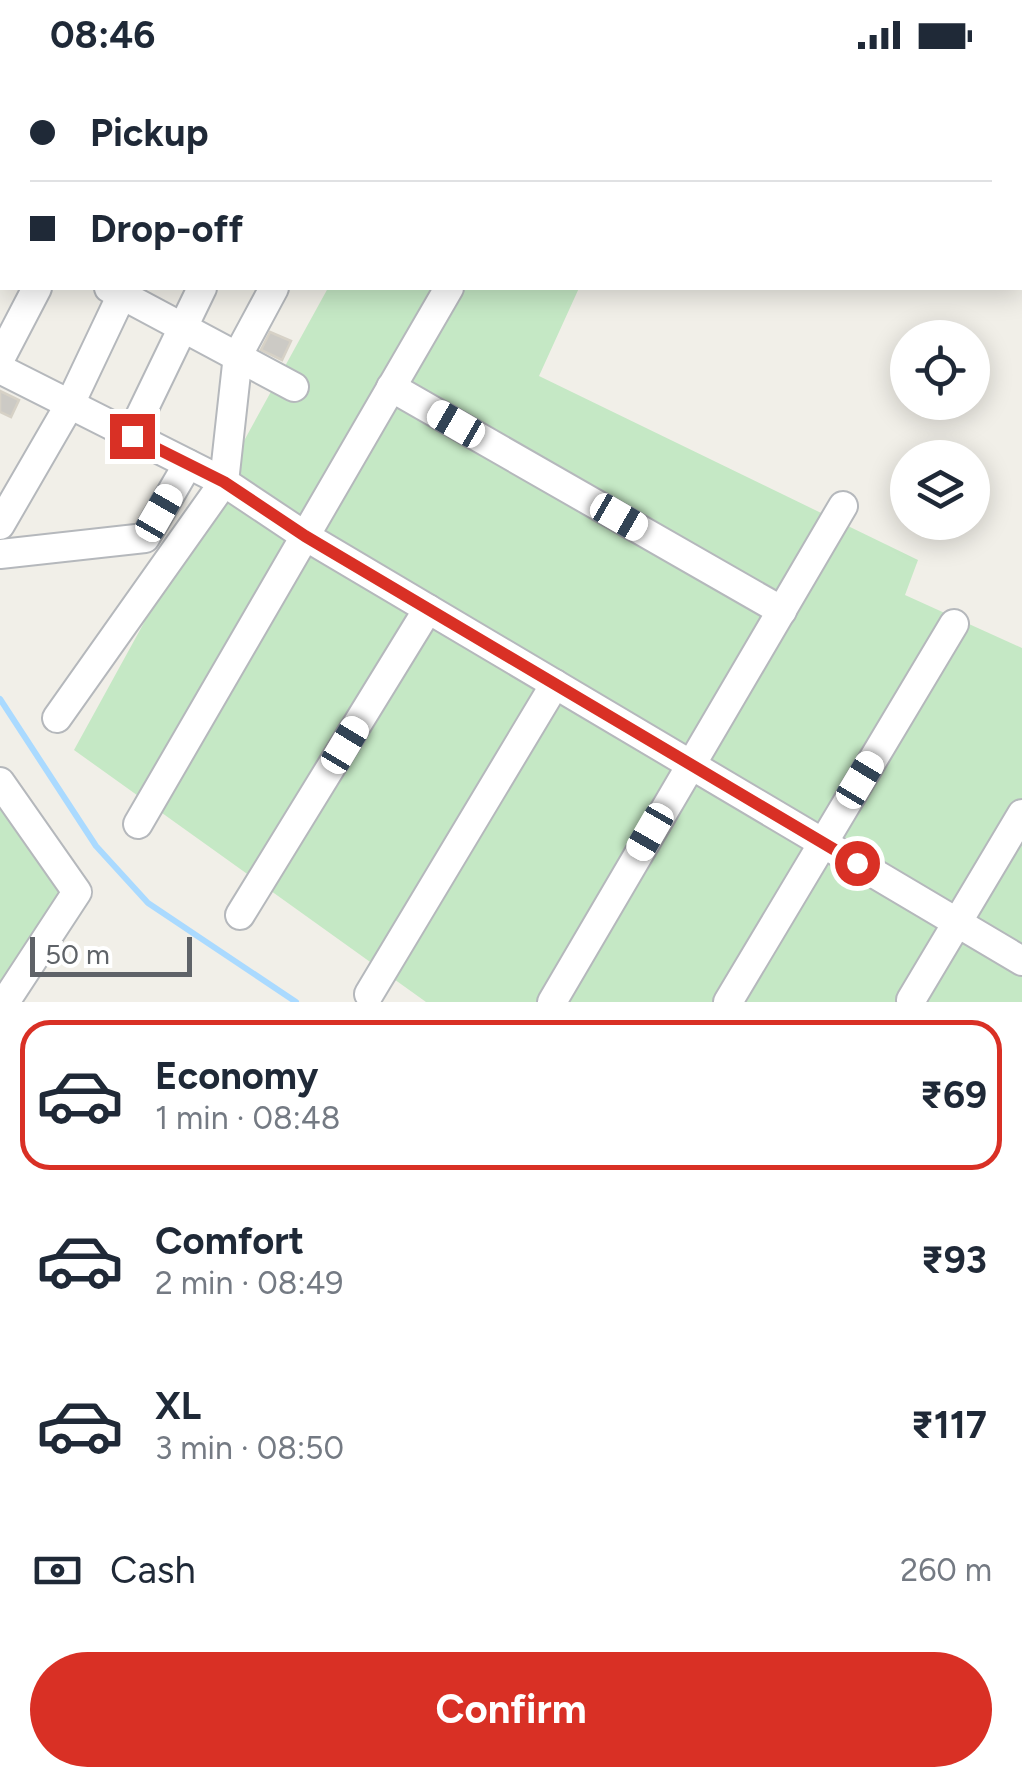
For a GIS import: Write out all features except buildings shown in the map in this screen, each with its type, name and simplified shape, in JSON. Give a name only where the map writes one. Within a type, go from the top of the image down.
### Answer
[{"type":"street","points":[[0,359],[37,290]]},
{"type":"street","points":[[0,525],[70,404],[118,290],[294,386]]},
{"type":"street","points":[[132,436],[201,290]]},
{"type":"street","points":[[57,718],[224,482],[238,355],[273,290]]},
{"type":"street","points":[[138,824],[448,290]]},
{"type":"street","points":[[0,370],[224,482],[305,536],[1022,960]]},
{"type":"street","points":[[392,386],[782,611]]},
{"type":"street","points":[[0,554],[145,538],[188,464]]},
{"type":"street","points":[[552,1002],[843,506]]},
{"type":"street","points":[[240,915],[428,609]]},
{"type":"street","points":[[728,1002],[954,624]]},
{"type":"street","points":[[369,994],[555,684]]},
{"type":"street","points":[[2,790],[77,892],[4,1002]]},
{"type":"street","points":[[910,1000],[1022,814]]},
{"type":"green space","points":[[327,290],[578,290],[539,376],[918,560],[905,595],[1022,648],[1022,1002],[426,1002],[74,750]]},
{"type":"green space","points":[[0,800],[77,892],[0,1002]]},
{"type":"waterway","points":[[0,699],[96,846],[148,903],[296,1002]]},
{"type":"route","points":[[132,436],[224,482],[305,536],[857,863]]}]
